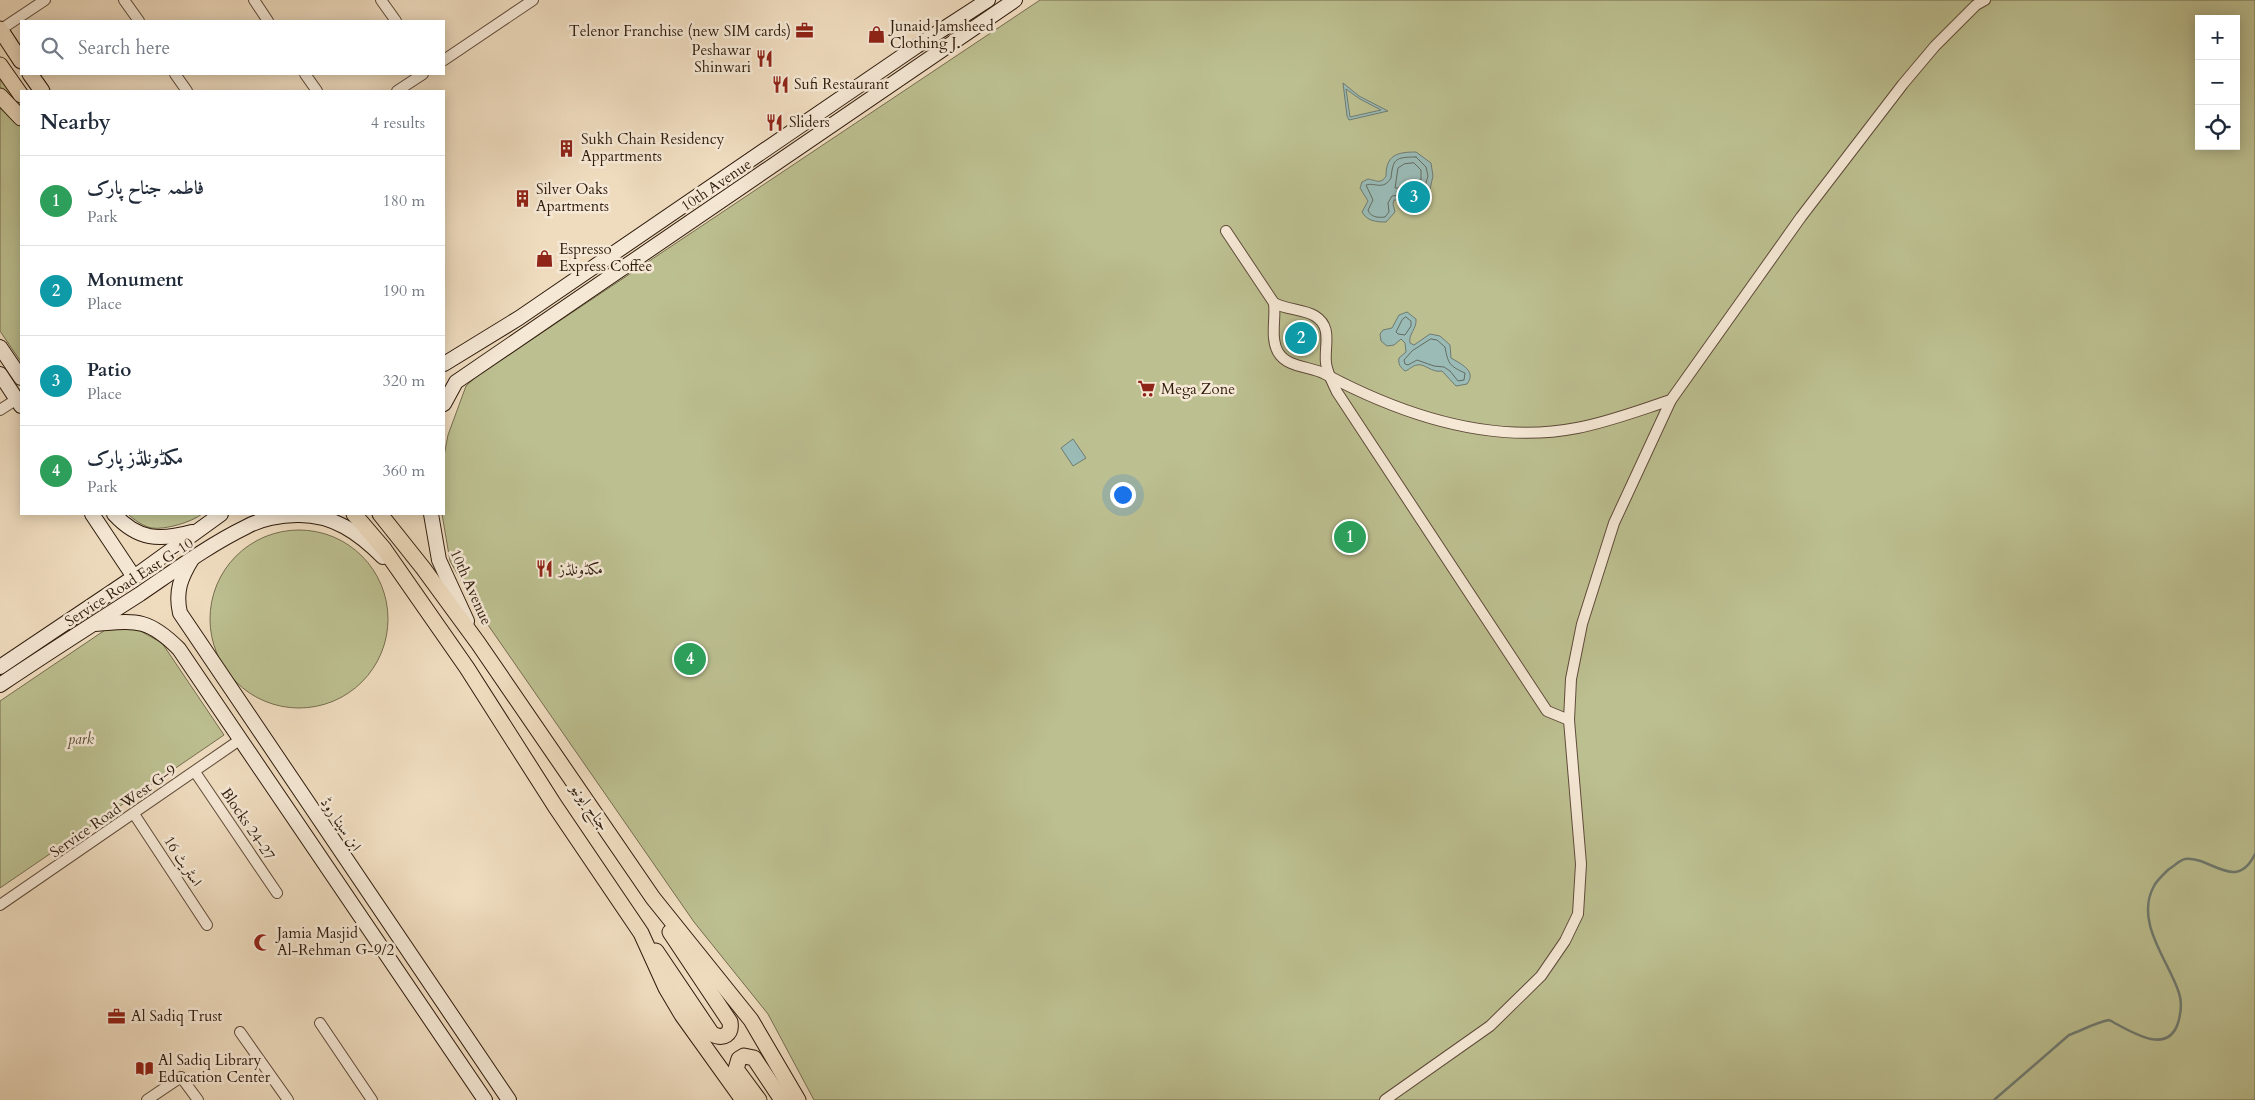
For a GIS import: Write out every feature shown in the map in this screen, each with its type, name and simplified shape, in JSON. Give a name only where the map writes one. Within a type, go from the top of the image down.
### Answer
[{"type":"main road","name":"10th Avenue","points":[[445,363],[519,318],[917,46],[988,0]]},
{"type":"main road","name":"10th Avenue","points":[[445,402],[456,382],[1015,0]]},
{"type":"main road","points":[[0,29],[20,59]]},
{"type":"main road","points":[[0,65],[20,94]]},
{"type":"main road","points":[[31,75],[41,90]]},
{"type":"main road","points":[[0,96],[20,117]]},
{"type":"main road","points":[[691,202],[701,215]]},
{"type":"main road","points":[[0,347],[20,377]]},
{"type":"main road","points":[[0,374],[19,402]]},
{"type":"main road","points":[[445,390],[456,382]]},
{"type":"main road","points":[[93,515],[134,577]]},
{"type":"main road","points":[[115,515],[137,531],[156,538],[198,531]]},
{"type":"main road","name":"Service Road East G-10","points":[[0,667],[134,577],[220,515]]},
{"type":"main road","points":[[258,522],[269,515]]},
{"type":"main road","name":"Service Road East G-10","points":[[0,685],[192,559],[246,526],[293,515]]},
{"type":"main road","name":"Service Road East G-10","points":[[306,515],[347,526],[363,537],[407,581]]},
{"type":"main road","name":"جناح ایونیو","points":[[355,515],[384,549],[467,668],[555,806],[641,933],[666,988],[682,1015],[743,1100]]},
{"type":"main road","name":"جناح ایونیو","points":[[381,515],[424,568],[478,643],[653,898],[751,1020],[798,1100]]},
{"type":"main road","name":"10th Avenue","points":[[431,515],[436,546],[444,572],[478,643]]},
{"type":"main road","name":"ابن سینا روڈ","points":[[192,559],[179,584],[177,602],[180,613],[509,1100]]},
{"type":"main road","points":[[94,624],[129,621],[140,623],[166,636],[179,649],[485,1100]]},
{"type":"main road","points":[[641,933],[661,957],[712,1034],[724,1037],[729,1033],[731,1028],[730,1022],[659,915],[653,898]]},
{"type":"main road","points":[[760,1100],[736,1069],[739,1060],[744,1056],[754,1058],[782,1100]]},
{"type":"street","points":[[0,29],[45,0]]},
{"type":"street","points":[[124,0],[138,20]]},
{"type":"street","points":[[254,0],[267,20]]},
{"type":"street","points":[[381,0],[395,20]]},
{"type":"street","points":[[1385,1100],[1490,1026],[1541,976],[1564,941],[1578,914],[1581,864],[1569,720],[1571,679],[1582,624],[1614,523],[1671,400],[1801,217],[1903,84],[1935,46],[1976,5],[1985,0]]},
{"type":"street","points":[[445,59],[530,1]]},
{"type":"street","points":[[176,75],[186,90]]},
{"type":"street","points":[[306,75],[316,90]]},
{"type":"street","points":[[398,90],[421,75]]},
{"type":"street","points":[[1226,231],[1274,303],[1276,320],[1274,342],[1283,358],[1291,363],[1314,369],[1375,399],[1412,413],[1488,430],[1534,433],[1576,428],[1621,417],[1671,400]]},
{"type":"street","points":[[1274,303],[1286,309],[1308,313],[1322,322],[1327,338],[1326,362],[1329,376],[1368,442],[1547,711],[1569,720]]},
{"type":"street","points":[[0,410],[19,402]]},
{"type":"street","name":"Service Road West G-9","points":[[0,905],[242,740]]},
{"type":"street","name":"Blocks 24-27","points":[[195,772],[276,893]]},
{"type":"street","name":"اسٹریٹ 16","points":[[134,814],[207,925]]},
{"type":"street","points":[[320,1023],[372,1100]]},
{"type":"street","points":[[240,1032],[288,1100]]},
{"type":"street","points":[[147,1100],[182,1076],[198,1100]]},
{"type":"green space","points":[[1040,0],[2255,0],[2255,1100],[814,1100],[768,1014],[694,922],[479,612],[450,561],[442,515],[445,515],[445,451],[448,435],[466,386],[477,376]]},
{"type":"green space","points":[[0,67],[20,97],[20,361],[0,331]]},
{"type":"green space","points":[[129,515],[200,515],[192,520],[164,528],[152,528]]},
{"type":"green space","points":[[290,530],[308,530],[341,540],[356,550],[368,562],[378,577],[384,593],[388,619],[384,645],[378,661],[368,676],[356,688],[341,698],[325,704],[308,708],[290,708],[257,698],[242,688],[230,676],[220,661],[214,645],[210,628],[210,610],[220,577],[230,562],[242,550],[257,540],[273,534]]},
{"type":"green space","name":"park","points":[[111,626],[137,629],[162,643],[224,735],[0,888],[0,701]]},
{"type":"water","points":[[1343,83],[1359,96],[1388,111],[1349,120]],"holes":[[[1346,89],[1381,110],[1350,117]]]},
{"type":"water","points":[[1416,152],[1431,163],[1433,176],[1430,189],[1422,193],[1410,192],[1404,204],[1399,200],[1394,200],[1395,212],[1386,222],[1375,221],[1366,217],[1362,212],[1368,201],[1360,188],[1362,182],[1368,179],[1378,181],[1384,179],[1390,159],[1398,154]]},
{"type":"water","points":[[1407,312],[1416,319],[1410,343],[1414,345],[1430,334],[1440,336],[1450,345],[1451,358],[1463,365],[1469,372],[1470,379],[1467,384],[1456,386],[1442,371],[1435,371],[1423,365],[1415,365],[1405,371],[1402,368],[1399,364],[1399,358],[1406,352],[1405,343],[1401,339],[1394,345],[1387,346],[1381,341],[1380,334],[1383,330],[1392,328],[1399,315]]},
{"type":"water","points":[[1073,439],[1086,458],[1073,466],[1061,448]]},
{"type":"waterway","points":[[1994,1100],[2069,1035],[2093,1025],[2109,1020],[2137,1034],[2157,1040],[2173,1033],[2179,1019],[2181,1000],[2150,927],[2149,900],[2154,886],[2169,869],[2185,859],[2204,862],[2231,872],[2240,871],[2248,865],[2255,854]]},
{"type":"place","name":"Telenor Franchise (new SIM cards)","points":[[805,31]]},
{"type":"place","name":"Junaid Jamsheed Clothing J.","points":[[876,35]]},
{"type":"place","name":"Peshawar Shinwari","points":[[765,59]]},
{"type":"place","name":"Sufi Restaurant","points":[[780,84]]},
{"type":"place","name":"Sliders","points":[[775,122]]},
{"type":"place","name":"Sukh Chain Residency Appartments","points":[[567,148]]},
{"type":"place","name":"Patio","points":[[1414,197]]},
{"type":"place","name":"Silver Oaks Apartments","points":[[522,198]]},
{"type":"place","name":"Espresso Express Coffee","points":[[545,258]]},
{"type":"place","name":"Monument","points":[[1301,338]]},
{"type":"place","name":"Mega Zone","points":[[1147,389]]},
{"type":"place","name":"فاطمہ جناح پارک","points":[[1350,537]]},
{"type":"place","name":"مکڈونلڈز","points":[[545,569]]},
{"type":"place","name":"مکڈونلڈز پارک","points":[[690,659]]},
{"type":"place","name":"Jamia Masjid Al-Rehman G-9/2","points":[[263,942]]},
{"type":"place","name":"Al Sadiq Trust","points":[[117,1016]]},
{"type":"place","name":"Al Sadiq Library Education Center","points":[[144,1069]]}]
